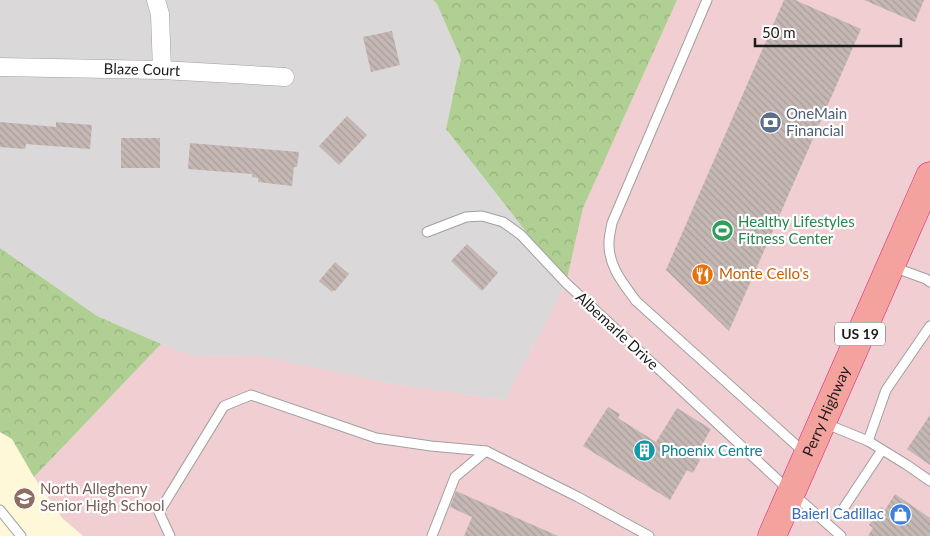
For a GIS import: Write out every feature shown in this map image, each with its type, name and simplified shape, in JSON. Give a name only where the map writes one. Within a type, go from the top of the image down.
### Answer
[{"type":"highway","name":"Perry Highway","points":[[772,536],[930,176]]},
{"type":"street","points":[[156,0],[160,14],[162,70]]},
{"type":"street","name":"Blaze Court","points":[[0,67],[162,70],[285,77]]},
{"type":"lane","points":[[707,0],[612,223],[608,241],[609,256],[618,276],[636,301],[807,455]]},
{"type":"lane","name":"Albemarle Drive","points":[[427,232],[466,217],[482,216],[503,222],[521,236],[566,283],[841,536]]},
{"type":"lane","points":[[890,266],[930,282]]},
{"type":"lane","points":[[868,441],[886,390],[930,326]]},
{"type":"lane","points":[[170,536],[159,512],[224,406],[251,395],[376,438],[486,451],[578,497],[648,536]]},
{"type":"lane","points":[[822,422],[868,441],[930,481]]},
{"type":"lane","points":[[841,512],[882,450]]},
{"type":"lane","points":[[432,536],[455,477],[486,451]]},
{"type":"lane","points":[[0,510],[21,536]]},
{"type":"shaded area","points":[[0,0],[433,0],[437,4],[461,59],[446,129],[566,283],[505,400],[398,385],[258,356],[196,357],[97,316],[0,248]]},
{"type":"shaded area","points":[[677,0],[930,0],[930,536],[83,536],[63,519],[34,477],[161,344],[196,357],[258,356],[398,385],[505,400],[566,283],[583,208]]},
{"type":"shaded area","name":"North Allegheny Senior High School","points":[[0,432],[12,439],[34,477],[63,519],[83,536],[0,536]]},
{"type":"green space","points":[[433,0],[677,0],[583,208],[566,283],[446,129],[461,59],[437,4]]},
{"type":"green space","points":[[0,248],[97,316],[161,344],[34,477],[12,439],[0,432]]},
{"type":"building","points":[[784,0],[795,0],[861,29],[729,331],[666,270]]},
{"type":"building","points":[[864,0],[924,0],[915,22]]},
{"type":"building","points":[[392,31],[400,65],[371,72],[363,37]]},
{"type":"building","points":[[347,116],[367,135],[339,165],[319,146]]},
{"type":"building","points":[[0,122],[56,127],[56,122],[92,125],[90,149],[26,144],[25,149],[0,147]]},
{"type":"building","points":[[121,138],[160,138],[160,168],[121,168]]},
{"type":"building","points":[[190,143],[299,152],[297,167],[294,167],[292,186],[258,182],[258,178],[252,177],[252,174],[188,169]]},
{"type":"building","points":[[467,244],[498,273],[482,291],[451,261]]},
{"type":"building","points":[[335,262],[349,274],[332,292],[319,281]]},
{"type":"building","name":"Phoenix Centre","points":[[608,407],[620,414],[618,418],[656,442],[677,408],[711,429],[695,457],[700,460],[693,473],[687,470],[670,500],[583,446]]},
{"type":"building","points":[[930,415],[930,465],[907,449]]},
{"type":"building","points":[[456,491],[558,536],[464,536],[472,517],[450,507]]},
{"type":"building","name":"Baierl Cadillac","points":[[895,494],[930,518],[930,536],[868,536],[873,528],[869,525],[881,507],[885,510]]},
{"type":"place","name":"OneMain Financial","points":[[770,123]]},
{"type":"place","name":"Healthy Lifestyles Fitness Center","points":[[722,231]]},
{"type":"place","name":"Monte Cello's","points":[[703,274]]},
{"type":"place","name":"Phoenix Centre","points":[[645,451]]},
{"type":"place","name":"North Allegheny Senior High School","points":[[24,498]]},
{"type":"place","name":"Baierl Cadillac","points":[[900,514]]}]
